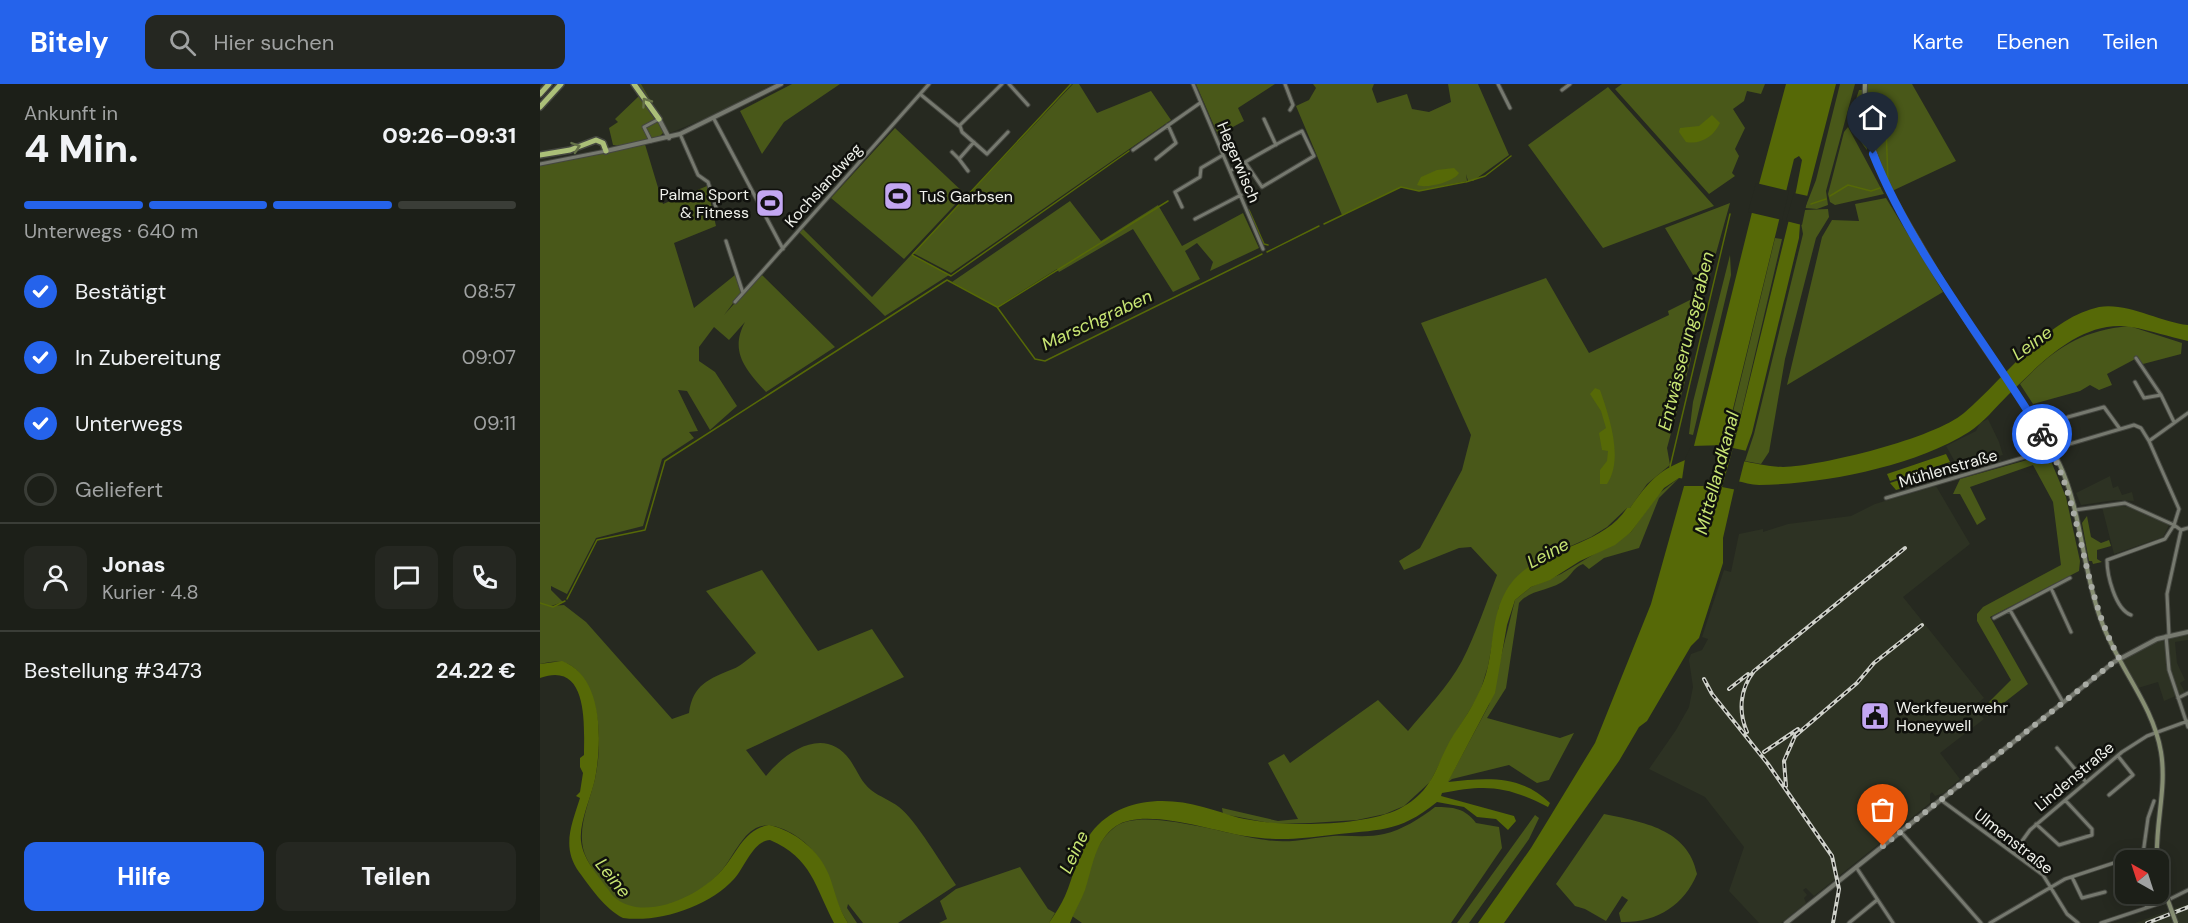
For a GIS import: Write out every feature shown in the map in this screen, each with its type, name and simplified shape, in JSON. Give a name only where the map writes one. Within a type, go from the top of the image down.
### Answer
[{"type":"highway","points":[[540,94],[549,84]]},
{"type":"highway","points":[[540,107],[561,84]]},
{"type":"highway","points":[[634,84],[659,120]]},
{"type":"highway","points":[[540,155],[570,150],[596,140],[603,143],[606,151]]},
{"type":"main road","points":[[1865,84],[1866,125],[1881,175],[1964,318],[2052,450],[2075,510],[2093,598],[2104,628],[2156,733],[2163,778],[2158,850]]},
{"type":"main road","points":[[2169,903],[2176,923]]},
{"type":"street","points":[[540,164],[669,138],[714,119],[781,84]]},
{"type":"street","name":"Kochslandweg","points":[[735,302],[929,84]]},
{"type":"street","points":[[960,126],[1002,84]]},
{"type":"street","points":[[1009,84],[1028,105]]},
{"type":"street","name":"Hegerwisch","points":[[1193,84],[1263,249]]},
{"type":"street","points":[[1285,84],[1293,105],[1290,110]]},
{"type":"street","points":[[1498,84],[1510,108]]},
{"type":"street","points":[[1563,90],[1569,84]]},
{"type":"street","points":[[920,94],[960,126],[962,132],[987,154],[1008,132]]},
{"type":"street","points":[[1133,150],[1201,102]]},
{"type":"street","points":[[714,119],[783,249]]},
{"type":"street","points":[[1264,119],[1276,145]]},
{"type":"street","points":[[652,142],[643,129],[646,124],[659,120],[669,138]]},
{"type":"street","points":[[1156,159],[1176,143],[1168,125]]},
{"type":"street","points":[[1230,171],[1245,162],[1300,131],[1305,134],[1314,158],[1264,186],[1259,186],[1245,162]]},
{"type":"street","points":[[680,134],[698,175],[708,182],[717,211]]},
{"type":"street","points":[[959,159],[974,142]]},
{"type":"street","points":[[952,152],[968,171]]},
{"type":"street","points":[[1182,207],[1176,191],[1200,177],[1200,169],[1223,155]]},
{"type":"street","points":[[1194,219],[1241,195]]},
{"type":"street","points":[[726,242],[742,293]]},
{"type":"street","points":[[2136,358],[2161,395],[2174,422]]},
{"type":"street","points":[[2135,382],[2144,399],[2161,395]]},
{"type":"street","points":[[2059,423],[2068,417],[2104,407],[2120,429],[2139,427],[2149,441],[2179,509],[2174,525],[2165,538],[2107,560],[2117,597],[2125,613],[2131,615]]},
{"type":"street","points":[[2149,441],[2188,413]]},
{"type":"street","name":"Mühlenstraße","points":[[1886,498],[2120,429]]},
{"type":"street","points":[[2075,510],[2125,503],[2181,530]]},
{"type":"street","points":[[2181,530],[2188,528]]},
{"type":"street","points":[[2181,530],[2167,594],[2169,670],[2188,727]]},
{"type":"street","points":[[1994,618],[2070,578]]},
{"type":"street","points":[[2051,588],[2071,632]]},
{"type":"street","points":[[2010,610],[2063,702]]},
{"type":"street","points":[[1786,923],[2119,658],[2168,636],[2188,632]]},
{"type":"street","points":[[2178,698],[2188,693]]},
{"type":"street","name":"Lindenstraße","points":[[2017,848],[2036,825],[2117,756],[2139,741],[2187,721]]},
{"type":"street","points":[[2057,748],[2086,782]]},
{"type":"street","points":[[2109,795],[2133,775],[2117,756]]},
{"type":"street","name":"Ulmenstraße","points":[[1941,800],[2043,874],[2052,888],[2072,877],[2115,863]]},
{"type":"street","points":[[2036,825],[2059,845],[2092,835],[2092,829],[2065,800]]},
{"type":"street","points":[[2142,850],[2154,801]]},
{"type":"street","points":[[1901,832],[1981,923]]},
{"type":"street","points":[[1856,867],[1893,923]]},
{"type":"street","points":[[2072,877],[2080,898],[2084,899],[2105,892]]},
{"type":"street","points":[[1990,923],[2052,888],[2067,914],[2078,923]]},
{"type":"street","points":[[2101,923],[2146,906],[2164,902],[2188,890]]},
{"type":"street","points":[[1851,922],[1877,900]]},
{"type":"shaded area","points":[[637,84],[641,84],[662,120],[663,133],[659,137],[644,141],[663,204],[707,186],[716,226],[674,243],[694,308],[735,275],[741,293],[724,315],[761,274],[835,347],[766,392],[746,368],[739,352],[740,333],[745,322],[729,340],[714,327],[699,347],[699,361],[715,372],[737,406],[710,430],[687,391],[678,390],[698,431],[689,432],[694,438],[662,459],[643,526],[596,538],[567,594],[551,586],[551,590],[563,602],[551,606],[564,605],[586,622],[672,719],[689,713],[694,695],[703,684],[739,666],[756,653],[706,591],[762,570],[818,651],[872,629],[904,677],[746,750],[766,776],[784,758],[806,745],[829,744],[840,750],[850,760],[871,790],[906,813],[956,885],[898,923],[863,923],[848,904],[847,908],[857,923],[848,923],[818,857],[799,838],[784,829],[773,826],[761,826],[751,832],[722,870],[691,897],[665,909],[652,912],[638,912],[620,904],[594,872],[583,849],[582,829],[599,753],[597,714],[589,689],[574,668],[559,661],[540,664],[540,166],[621,150],[620,146],[613,145],[609,128],[618,122],[615,119],[639,96],[641,91]]},
{"type":"shaded area","points":[[641,84],[773,84],[714,115],[670,133]]},
{"type":"shaded area","points":[[792,84],[840,84],[784,122],[762,154],[740,111]]},
{"type":"shaded area","points":[[1073,84],[1079,84],[1097,113],[1151,91],[1171,120],[951,273],[913,253]]},
{"type":"shaded area","points":[[1196,84],[1275,84],[1238,108],[1244,121],[1218,135]]},
{"type":"shaded area","points":[[1313,84],[1374,84],[1372,89],[1377,103],[1407,94],[1412,109],[1429,112],[1451,102],[1448,84],[1478,84],[1509,155],[1473,181],[1468,181],[1466,174],[1467,181],[1419,191],[1401,187],[1342,215],[1296,106],[1309,100],[1316,88]]},
{"type":"shaded area","points":[[1622,84],[1765,84],[1761,94],[1747,91],[1744,101],[1733,109],[1745,128],[1735,149],[1739,156],[1732,173],[1735,176],[1709,194],[1615,89]]},
{"type":"shaded area","points":[[1840,84],[1855,84],[1826,191],[1828,205],[1817,209],[1805,208],[1816,180]]},
{"type":"shaded area","points":[[1867,84],[1912,84],[1956,161],[1892,191],[1873,139],[1868,113]]},
{"type":"shaded area","points":[[1608,87],[1714,206],[1603,248],[1528,145]]},
{"type":"shaded area","points":[[1859,90],[1862,90],[1867,150],[1858,136],[1854,122]]},
{"type":"shaded area","points":[[1848,127],[1884,194],[1835,205],[1830,202],[1828,194],[1844,132]]},
{"type":"shaded area","name":"TuS Garbsen","points":[[895,128],[965,194],[904,259],[831,198]]},
{"type":"shaded area","points":[[1886,198],[1943,292],[1787,385],[1822,237],[1832,220],[1859,221],[1855,204]]},
{"type":"shaded area","points":[[1070,201],[1101,241],[1158,205],[1182,246],[1243,213],[1259,248],[1210,271],[1213,262],[1197,243],[1185,251],[1200,279],[1173,292],[1133,229],[1059,272],[1057,269],[997,307],[952,282]]},
{"type":"shaded area","points":[[1730,203],[1688,354],[1691,359],[1667,448],[1670,465],[1647,484],[1630,508],[1591,537],[1555,553],[1499,607],[1488,666],[1479,695],[1430,782],[1404,806],[1385,814],[1357,820],[1275,824],[1223,814],[1222,808],[1278,821],[1298,819],[1268,763],[1284,754],[1290,763],[1378,700],[1408,731],[1444,689],[1456,671],[1476,629],[1497,575],[1471,547],[1459,548],[1404,570],[1399,561],[1420,548],[1462,470],[1471,435],[1421,323],[1546,278],[1589,353],[1669,315],[1668,311],[1704,293],[1665,228]]},
{"type":"shaded area","points":[[1828,209],[1829,217],[1816,238],[1785,359],[1769,452],[1761,464],[1745,461],[1754,434],[1803,234],[1801,223],[1804,210]]},
{"type":"shaded area","points":[[803,229],[872,297],[911,255],[949,275],[885,316],[799,232]]},
{"type":"shaded area","points":[[1775,238],[1782,239],[1733,448],[1725,445]]},
{"type":"shaded area","points":[[1730,255],[1731,275],[1693,435],[1689,434],[1693,402]]},
{"type":"shaded area","points":[[2129,326],[2182,343],[2181,354],[2143,364],[2137,358],[2107,374],[2112,385],[2099,390],[2090,385],[2080,391],[2033,404],[2020,384],[2044,361],[2082,337],[2111,328]]},
{"type":"shaded area","points":[[1988,419],[1999,442],[2003,455],[1999,456],[2001,461],[1988,465],[1987,463],[1962,474],[1946,446],[1976,431],[1980,423]]},
{"type":"shaded area","points":[[2048,454],[2066,497],[2080,561],[2079,571],[1990,617],[2028,684],[1987,716],[1984,707],[2011,680],[1977,621],[1977,614],[1983,607],[2061,565],[2053,502],[2033,465],[1970,487],[1986,519],[1977,525],[1960,494],[1953,494],[1960,479]]},
{"type":"shaded area","points":[[2110,476],[2113,488],[2118,486],[2122,495],[2132,492],[2134,501],[2115,500],[2081,505],[2076,493]]},
{"type":"shaded area","points":[[1679,478],[1659,498],[1639,548],[1604,558],[1589,569],[1583,564],[1560,583],[1529,595],[1519,603],[1506,688],[1487,718],[1560,738],[1574,733],[1549,780],[1537,783],[1509,765],[1452,779],[1447,783],[1489,705],[1515,600],[1531,587],[1561,574],[1631,532],[1657,495]]},
{"type":"shaded area","points":[[1936,486],[1970,544],[1903,597],[1984,698],[1974,706],[1984,719],[1940,753],[1960,779],[1944,793],[1935,796],[1932,792],[1930,803],[1814,896],[1806,888],[1803,890],[1807,895],[1804,898],[1806,903],[1781,923],[1759,923],[1729,891],[1744,847],[1705,797],[1649,769],[1689,707],[1693,687],[1689,660],[1691,654],[1702,650],[1708,639],[1702,637],[1724,570],[1731,572],[1739,534],[1763,529],[1763,532],[1788,524],[1851,516],[1875,504]]},
{"type":"shaded area","points":[[2116,505],[2130,507],[2169,525],[2163,537],[2114,554],[2102,507]]},
{"type":"shaded area","points":[[2087,516],[2091,537],[2101,543],[2109,540],[2111,546],[2097,550],[2097,559],[2102,562],[2093,564],[2089,561],[2082,523]]},
{"type":"shaded area","points":[[2188,632],[2188,640],[2175,642],[2177,663],[2185,680],[2180,683],[2185,692],[2164,701],[2158,682],[2138,688],[2121,657],[2157,639]]},
{"type":"shaded area","points":[[1435,807],[1458,809],[1476,823],[1499,827],[1502,848],[1451,923],[1082,923],[1072,916],[1099,846],[1115,827],[1128,821],[1165,821],[1266,840],[1292,841],[1333,836],[1384,834],[1398,830]]},
{"type":"shaded area","points":[[1604,814],[1634,820],[1662,830],[1674,837],[1692,859],[1697,874],[1685,895],[1668,910],[1646,919],[1621,922],[1619,913],[1628,900],[1622,896],[1606,921],[1575,906],[1556,884]]},
{"type":"shaded area","points":[[1535,815],[1539,818],[1529,839],[1469,923],[1457,923]]},
{"type":"shaded area","points":[[1020,867],[1048,909],[1055,913],[1049,923],[939,923],[947,919],[940,901],[956,889]]},
{"type":"shaded area","points":[[2188,904],[2188,923],[2135,923],[2176,908]]},
{"type":"water","name":"Mittellandkanal","points":[[1786,84],[1836,84],[1800,224],[1799,238],[1752,433],[1742,461],[1778,467],[1824,462],[1877,449],[1929,432],[1964,413],[2027,352],[2061,324],[2080,313],[2099,307],[2121,307],[2188,325],[2188,341],[2131,327],[2113,326],[2095,330],[2063,346],[2048,358],[1969,432],[1922,455],[1867,471],[1811,481],[1753,485],[1736,481],[1723,538],[1723,563],[1699,638],[1691,646],[1647,721],[1639,727],[1619,761],[1504,923],[1478,923],[1531,848],[1595,743],[1651,604],[1686,479],[1679,478],[1664,488],[1631,532],[1615,545],[1580,561],[1550,580],[1531,587],[1515,600],[1507,625],[1495,693],[1448,782],[1489,779],[1515,783],[1539,794],[1550,803],[1548,807],[1508,791],[1472,788],[1442,793],[1441,796],[1514,816],[1516,821],[1508,830],[1496,819],[1477,817],[1464,807],[1437,802],[1410,820],[1387,828],[1288,839],[1245,836],[1161,819],[1129,821],[1116,826],[1103,839],[1085,890],[1070,923],[1049,923],[1065,896],[1079,855],[1091,833],[1102,821],[1128,806],[1158,801],[1173,802],[1203,807],[1251,820],[1285,824],[1326,824],[1384,815],[1411,802],[1421,793],[1428,785],[1480,690],[1489,664],[1495,622],[1501,601],[1517,576],[1548,556],[1600,533],[1615,522],[1627,508],[1630,508],[1656,477],[1691,458]],"holes":[[[1799,156],[1802,160],[1733,448],[1730,459],[1721,458],[1794,159]]]},
{"type":"water","points":[[1712,115],[1720,123],[1714,132],[1702,141],[1686,142],[1679,132],[1680,128],[1699,126]]},
{"type":"water","points":[[1454,168],[1459,173],[1446,182],[1417,185],[1421,177],[1437,170]]},
{"type":"water","points":[[1595,388],[1600,390],[1615,450],[1612,474],[1607,484],[1600,484],[1600,470],[1607,461],[1608,451],[1602,450],[1599,433],[1606,428],[1601,411],[1590,394]]},
{"type":"water","points":[[1946,454],[1950,462],[1890,481],[1887,474]]},
{"type":"water","points":[[1951,463],[1955,472],[1896,490],[1890,483]]},
{"type":"water","points":[[562,661],[576,669],[586,681],[593,695],[597,712],[599,747],[597,764],[582,826],[581,841],[589,863],[613,896],[625,904],[638,907],[669,904],[684,898],[712,880],[753,831],[769,825],[797,837],[819,857],[829,875],[848,923],[834,923],[804,865],[795,855],[770,840],[764,841],[754,850],[738,874],[724,889],[698,905],[668,915],[637,919],[623,918],[610,909],[579,872],[570,854],[570,835],[580,798],[576,796],[580,792],[583,773],[580,758],[584,755],[583,713],[575,687],[568,678],[556,675],[540,678],[540,664]]},
{"type":"pier","points":[[1756,183],[1789,191],[1782,220],[1748,212]]},
{"type":"pier","points":[[1794,193],[1808,196],[1802,225],[1786,221]]},
{"type":"pier","points":[[1727,445],[1717,486],[1681,486],[1685,459],[1691,446]]},
{"type":"pier","points":[[1733,448],[1747,451],[1737,490],[1722,487]]},
{"type":"waterway","points":[[1071,84],[912,255],[951,276],[1129,151]]},
{"type":"waterway","points":[[1886,126],[1888,181]]},
{"type":"waterway","name":"Marschgraben","points":[[1466,182],[1485,176],[1511,156]]},
{"type":"waterway","name":"Marschgraben","points":[[1324,224],[1401,187],[1419,191],[1465,182]]},
{"type":"waterway","points":[[1830,196],[1848,185],[1871,191],[1880,188]]},
{"type":"waterway","points":[[1811,204],[1826,199]]},
{"type":"waterway","points":[[998,307],[1168,201]]},
{"type":"waterway","points":[[1249,210],[1264,244],[1268,245]]},
{"type":"waterway","name":"Entwässerungsgraben","points":[[1670,467],[1730,214]]},
{"type":"waterway","name":"Marschgraben","points":[[1267,252],[1319,226]]},
{"type":"waterway","points":[[567,599],[597,540],[645,530],[665,461],[947,280],[997,307],[1035,359],[1045,361],[1262,254]]},
{"type":"waterway","points":[[540,603],[553,607],[565,601]]},
{"type":"railway","points":[[1747,732],[1742,716],[1742,700],[1746,685],[1754,671],[1905,548]]},
{"type":"railway","points":[[1786,786],[1784,761],[1795,736],[1857,683],[1874,663],[1922,625]]},
{"type":"railway","points":[[1729,689],[1748,674]]},
{"type":"railway","points":[[1704,679],[1712,694],[1768,764],[1832,856],[1839,889],[1833,923]]},
{"type":"railway","points":[[1764,752],[1798,729]]},
{"type":"railway","points":[[2147,923],[2188,907]]},
{"type":"way so far","points":[[1883,846],[2119,658],[2101,622],[2091,590],[2078,522],[2068,486],[2059,462],[2042,434]]},
{"type":"place","name":"TuS Garbsen","points":[[898,196]]},
{"type":"place","name":"Palma Sport & Fitness","points":[[770,203]]},
{"type":"place","name":"Werkfeuerwehr Honeywell","points":[[1875,716]]},
{"type":"route","points":[[1873,154],[1891,195],[1964,318],[2042,434]]},
{"type":"water label","name":"Leine","points":[[2032,343]]},
{"type":"water label","name":"Leine","points":[[1548,553]]},
{"type":"water label","name":"Leine","points":[[1074,852]]},
{"type":"water label","name":"Leine","points":[[613,878]]}]
